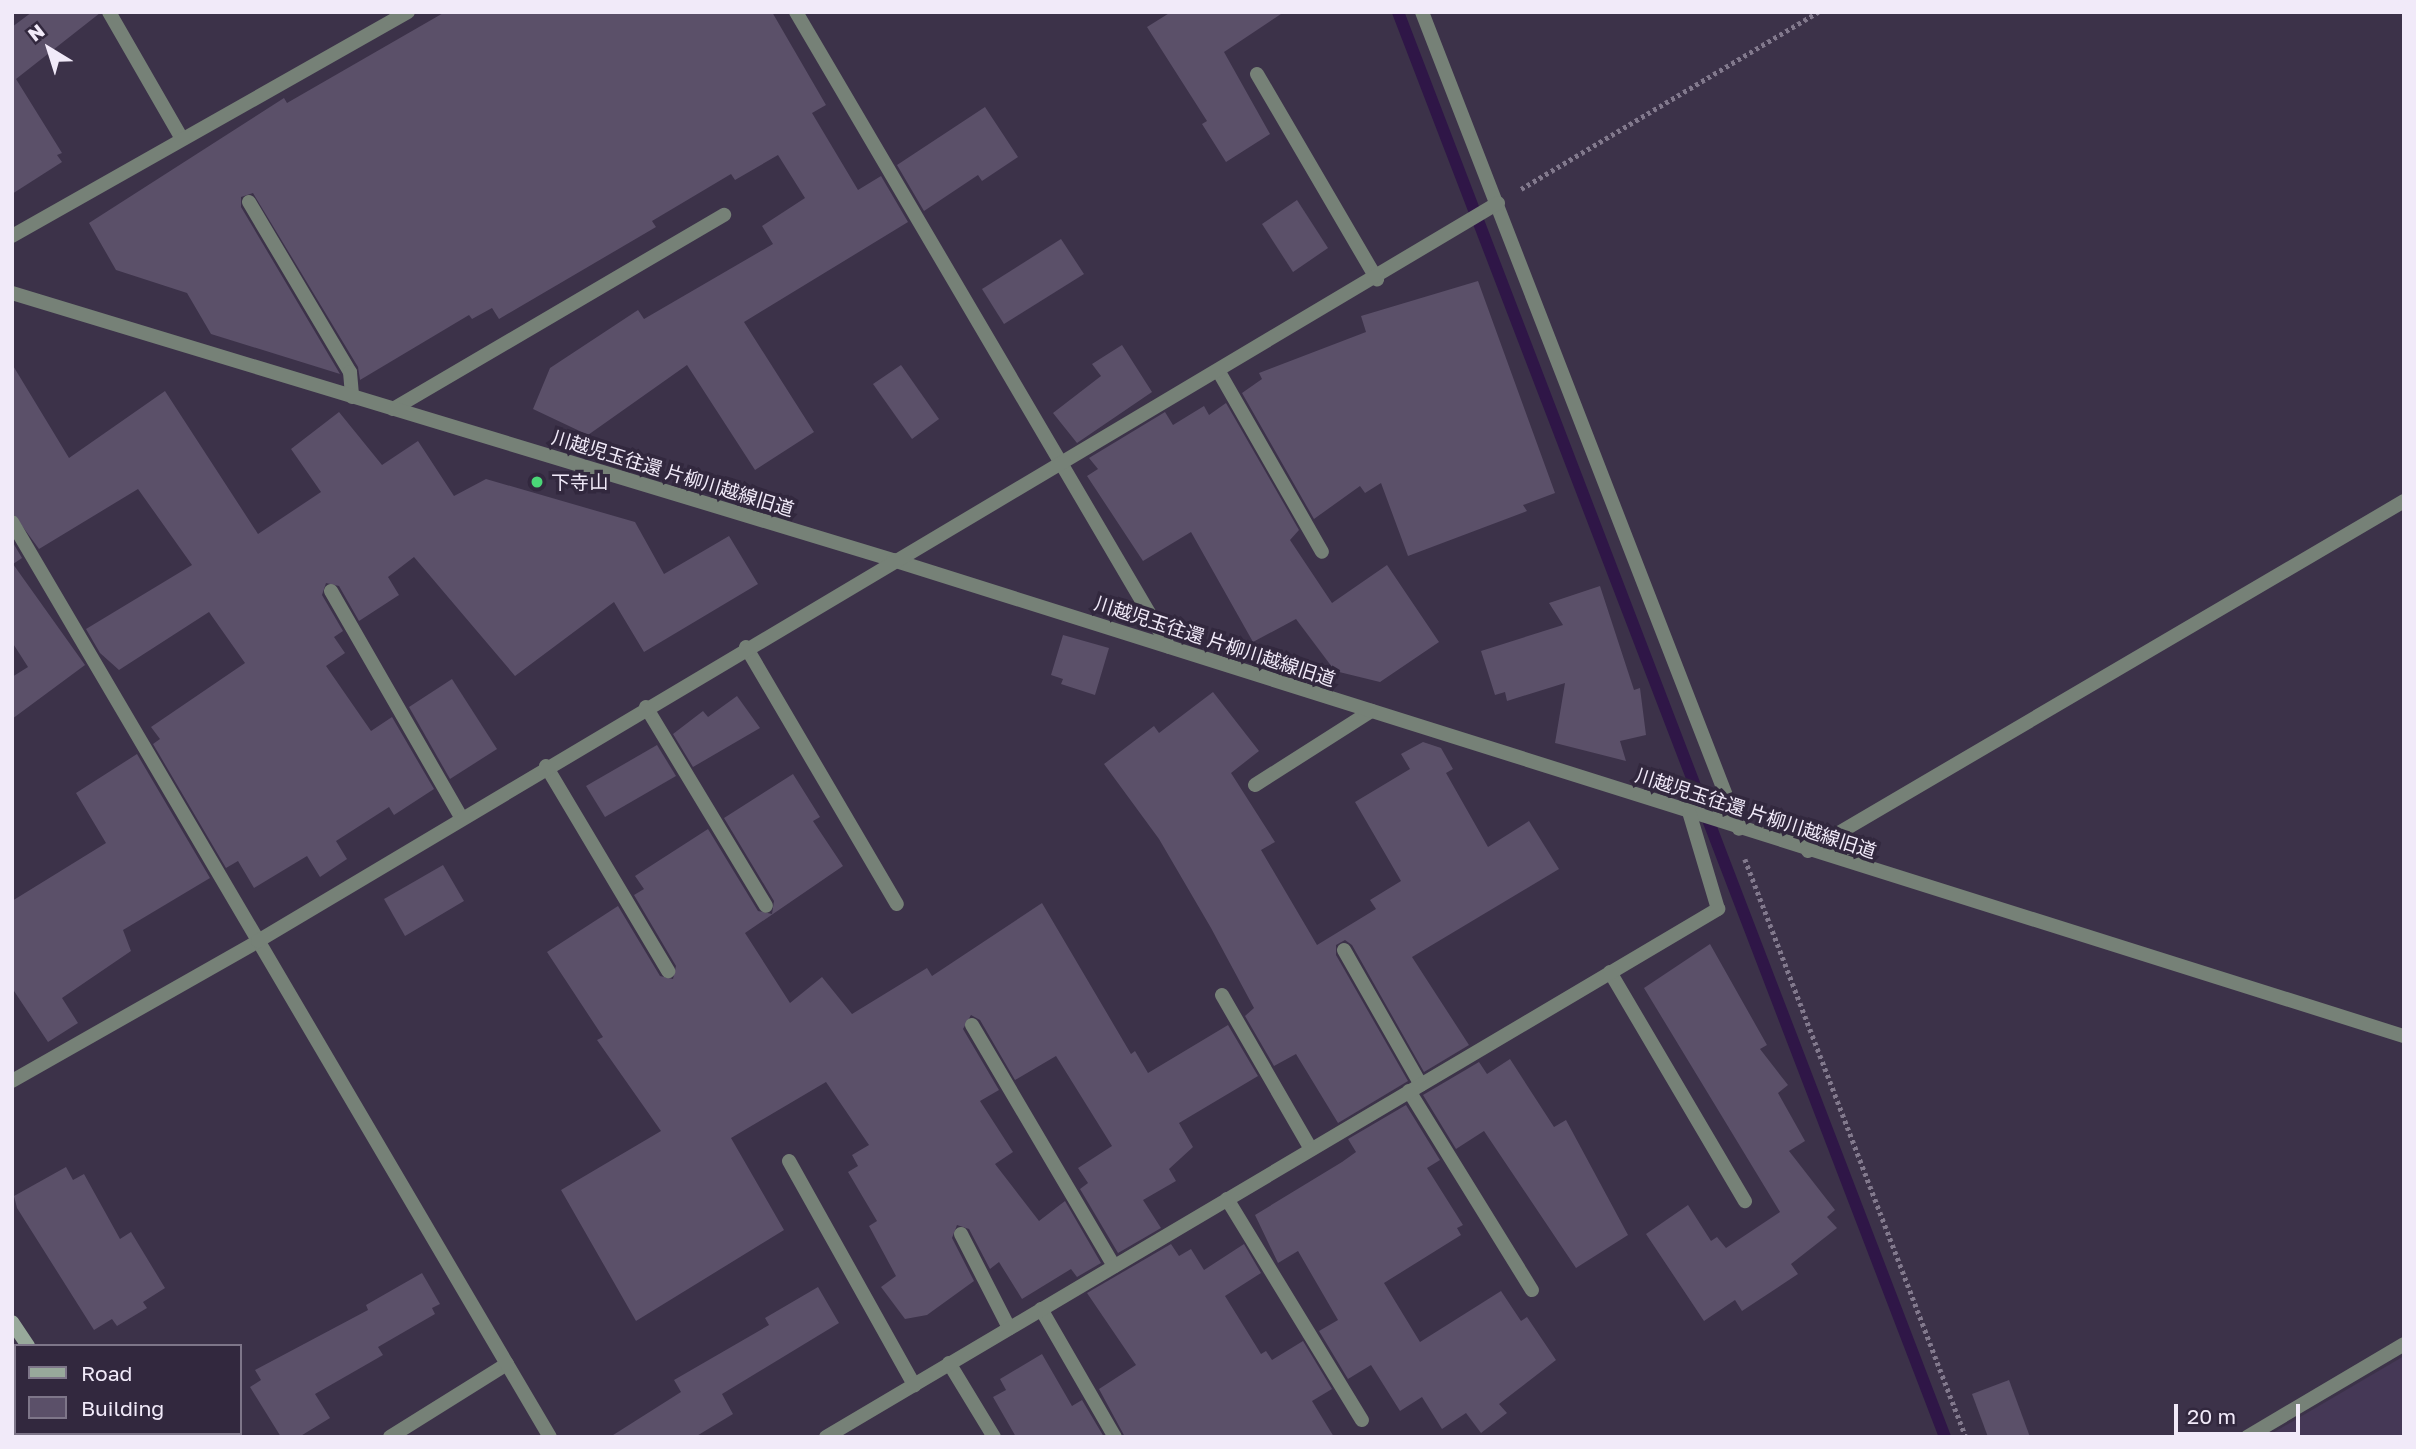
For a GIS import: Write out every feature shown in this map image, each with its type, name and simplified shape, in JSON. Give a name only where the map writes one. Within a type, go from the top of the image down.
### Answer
[{"type":"main road","points":[[12,1322],[27,1344]]},
{"type":"street","points":[[108,12],[182,139]]},
{"type":"street","points":[[12,236],[408,12]]},
{"type":"street","points":[[796,12],[1169,647]]},
{"type":"street","points":[[1422,12],[1739,828]]},
{"type":"street","points":[[1257,74],[1377,279]]},
{"type":"street","points":[[249,202],[350,372],[352,397]]},
{"type":"street","points":[[12,1081],[258,941],[893,560],[1377,279],[1498,203]]},
{"type":"street","points":[[393,409],[724,215]]},
{"type":"street","name":"川越児玉往還 片柳川越線旧道","points":[[12,293],[893,560],[1808,851],[2404,1036]]},
{"type":"street","points":[[1219,372],[1322,552]]},
{"type":"street","points":[[1808,851],[2404,501]]},
{"type":"street","points":[[12,522],[550,1437]]},
{"type":"street","points":[[331,592],[461,817]]},
{"type":"street","points":[[746,647],[897,904]]},
{"type":"street","points":[[646,707],[766,906]]},
{"type":"street","points":[[1255,785],[1371,711]]},
{"type":"street","points":[[546,766],[668,971]]},
{"type":"street","points":[[826,1437],[1718,909],[1689,812]]},
{"type":"street","points":[[1344,950],[1415,1088],[1532,1290]]},
{"type":"street","points":[[1610,972],[1745,1201]]},
{"type":"street","points":[[1222,995],[1311,1149]]},
{"type":"street","points":[[972,1025],[1114,1266]]},
{"type":"street","points":[[789,1161],[914,1385]]},
{"type":"street","points":[[1227,1199],[1362,1420]]},
{"type":"street","points":[[961,1234],[1009,1328]]},
{"type":"street","points":[[1041,1309],[1115,1437]]},
{"type":"street","points":[[2247,1437],[2404,1344]]},
{"type":"street","points":[[950,1363],[994,1437]]},
{"type":"street","points":[[390,1437],[507,1364]]},
{"type":"path","points":[[1498,203],[1818,12]]},
{"type":"path","points":[[1739,828],[1748,876],[1966,1437]]},
{"type":"shaded area","points":[[2404,1356],[2404,1437],[2266,1437]]},
{"type":"building","points":[[32,12],[100,13],[16,79],[62,153],[57,155],[62,162],[12,194],[12,27]]},
{"type":"building","points":[[445,12],[772,12],[826,105],[812,113],[858,190],[881,176],[908,222],[744,322],[814,432],[755,470],[687,365],[588,435],[533,409],[550,368],[638,310],[644,319],[773,244],[762,226],[805,198],[778,155],[735,180],[731,174],[652,221],[656,227],[499,319],[492,308],[472,319],[469,315],[360,380],[358,367],[253,193],[241,197],[241,207],[340,374],[211,334],[187,293],[116,270],[89,223],[284,98],[287,103]]},
{"type":"building","points":[[1171,12],[1284,12],[1224,52],[1270,134],[1226,162],[1202,124],[1207,121],[1147,27]]},
{"type":"building","points":[[985,107],[1018,157],[982,181],[978,175],[924,211],[897,165]]},
{"type":"building","points":[[1297,200],[1328,248],[1293,272],[1262,224]]},
{"type":"building","points":[[1061,239],[1084,274],[1004,324],[982,289]]},
{"type":"building","points":[[1478,281],[1555,493],[1523,505],[1527,511],[1408,556],[1381,483],[1365,493],[1360,486],[1314,519],[1242,393],[1262,379],[1259,373],[1366,332],[1361,316]]},
{"type":"building","points":[[1122,345],[1152,392],[1077,443],[1053,413],[1101,376],[1092,364]]},
{"type":"building","points":[[12,364],[69,458],[165,391],[258,534],[321,492],[291,449],[339,412],[382,465],[418,441],[454,496],[486,479],[635,522],[664,574],[729,536],[758,584],[644,652],[614,602],[515,676],[414,557],[388,577],[399,595],[359,621],[339,586],[326,583],[322,595],[343,631],[334,637],[345,653],[326,666],[371,731],[392,717],[434,789],[394,815],[389,807],[336,841],[347,859],[320,877],[307,856],[254,888],[238,861],[226,868],[153,744],[160,739],[151,727],[245,663],[209,612],[119,670],[100,653],[86,629],[192,565],[138,489],[39,549],[12,512]]},
{"type":"building","points":[[901,365],[939,419],[912,439],[873,384]]},
{"type":"building","points":[[1226,403],[1299,530],[1290,540],[1332,603],[1387,565],[1439,642],[1380,682],[1335,671],[1296,619],[1253,642],[1191,532],[1143,561],[1087,476],[1098,469],[1089,458],[1165,412],[1173,425],[1204,406],[1209,415]]},
{"type":"building","points":[[12,541],[22,558],[13,564],[85,665],[12,719],[12,677],[28,667],[12,642]]},
{"type":"building","points":[[1600,586],[1634,690],[1640,688],[1646,735],[1620,741],[1626,761],[1555,743],[1565,683],[1507,701],[1505,692],[1495,695],[1481,651],[1563,625],[1549,603]]},
{"type":"building","points":[[1063,635],[1109,648],[1095,695],[1061,684],[1063,679],[1051,675]]},
{"type":"building","points":[[452,679],[497,749],[450,779],[409,707]]},
{"type":"building","points":[[1213,692],[1259,751],[1231,773],[1275,842],[1261,850],[1317,945],[1376,909],[1370,900],[1401,881],[1355,802],[1410,769],[1401,754],[1423,742],[1441,748],[1453,769],[1446,773],[1488,847],[1529,821],[1559,869],[1412,957],[1469,1045],[1424,1072],[1352,945],[1345,940],[1336,945],[1336,955],[1408,1081],[1338,1123],[1296,1054],[1274,1066],[1245,1016],[1254,1008],[1211,928],[1159,839],[1104,764],[1154,726],[1159,733]]},
{"type":"building","points":[[737,696],[760,728],[693,767],[673,734],[703,711],[708,717]]},
{"type":"building","points":[[657,745],[676,776],[605,817],[586,786]]},
{"type":"building","points":[[137,754],[210,878],[123,930],[131,951],[62,998],[78,1023],[48,1042],[12,988],[12,901],[106,843],[76,793]]},
{"type":"building","points":[[793,774],[820,817],[813,821],[843,866],[745,933],[790,1003],[822,977],[852,1014],[927,968],[932,976],[1042,903],[1131,1054],[1135,1051],[1148,1073],[1228,1025],[1258,1076],[1179,1123],[1193,1147],[1169,1169],[1176,1181],[1143,1200],[1161,1228],[1118,1253],[1080,1189],[1088,1183],[1078,1168],[1112,1146],[1056,1056],[1015,1080],[980,1020],[971,1015],[963,1029],[999,1090],[980,1101],[1013,1152],[995,1164],[1039,1221],[1065,1201],[1101,1263],[1077,1277],[1071,1269],[1022,1299],[999,1262],[990,1269],[969,1229],[957,1225],[952,1238],[974,1281],[927,1315],[905,1319],[881,1287],[896,1276],[869,1226],[877,1221],[848,1172],[858,1166],[852,1155],[869,1145],[826,1082],[731,1138],[784,1230],[636,1321],[561,1190],[661,1131],[597,1040],[603,1037],[547,952],[618,906],[660,976],[673,979],[676,966],[634,895],[644,889],[635,876],[708,829],[758,911],[772,914],[774,901],[724,818]]},
{"type":"building","points":[[443,865],[464,901],[405,936],[384,899]]},
{"type":"building","points":[[1710,944],[1767,1045],[1760,1049],[1788,1085],[1778,1093],[1805,1141],[1789,1151],[1835,1210],[1827,1217],[1837,1228],[1791,1264],[1798,1274],[1742,1311],[1735,1300],[1704,1321],[1646,1234],[1688,1205],[1711,1241],[1717,1237],[1726,1248],[1780,1212],[1644,988]]},
{"type":"building","points":[[1510,1059],[1554,1127],[1566,1120],[1628,1235],[1576,1268],[1484,1131],[1456,1149],[1423,1095],[1479,1062],[1487,1074]]},
{"type":"building","points":[[1406,1105],[1440,1160],[1427,1168],[1463,1225],[1457,1228],[1461,1235],[1384,1283],[1420,1342],[1501,1291],[1521,1321],[1527,1317],[1556,1360],[1499,1404],[1507,1413],[1481,1433],[1466,1413],[1442,1429],[1422,1397],[1400,1411],[1371,1365],[1348,1379],[1319,1331],[1338,1320],[1298,1251],[1278,1263],[1255,1215],[1356,1152],[1348,1139]]},
{"type":"building","points":[[66,1167],[73,1180],[84,1174],[120,1239],[131,1232],[165,1288],[143,1302],[147,1308],[117,1326],[112,1319],[94,1330],[17,1208],[14,1196]]},
{"type":"building","points":[[1171,1244],[1179,1256],[1191,1249],[1204,1270],[1244,1244],[1261,1273],[1225,1296],[1261,1354],[1266,1351],[1272,1360],[1303,1341],[1332,1389],[1312,1401],[1334,1437],[1125,1437],[1099,1389],[1136,1365],[1087,1293]]},
{"type":"building","points":[[422,1273],[440,1304],[432,1308],[435,1314],[378,1347],[383,1355],[315,1394],[330,1418],[299,1437],[281,1437],[250,1387],[261,1380],[255,1370],[368,1310],[366,1305]]},
{"type":"building","points":[[818,1287],[839,1323],[722,1394],[733,1414],[695,1437],[610,1437],[681,1392],[674,1380],[769,1325],[765,1318]]},
{"type":"building","points":[[1042,1354],[1072,1406],[1082,1400],[1104,1437],[1016,1437],[993,1397],[1006,1390],[1000,1379]]},
{"type":"building","points":[[2009,1380],[2030,1437],[1988,1437],[1972,1394]]},
{"type":"waterway","points":[[1398,12],[1945,1437]]},
{"type":"place","name":"下寺山","points":[[537,482]]}]
